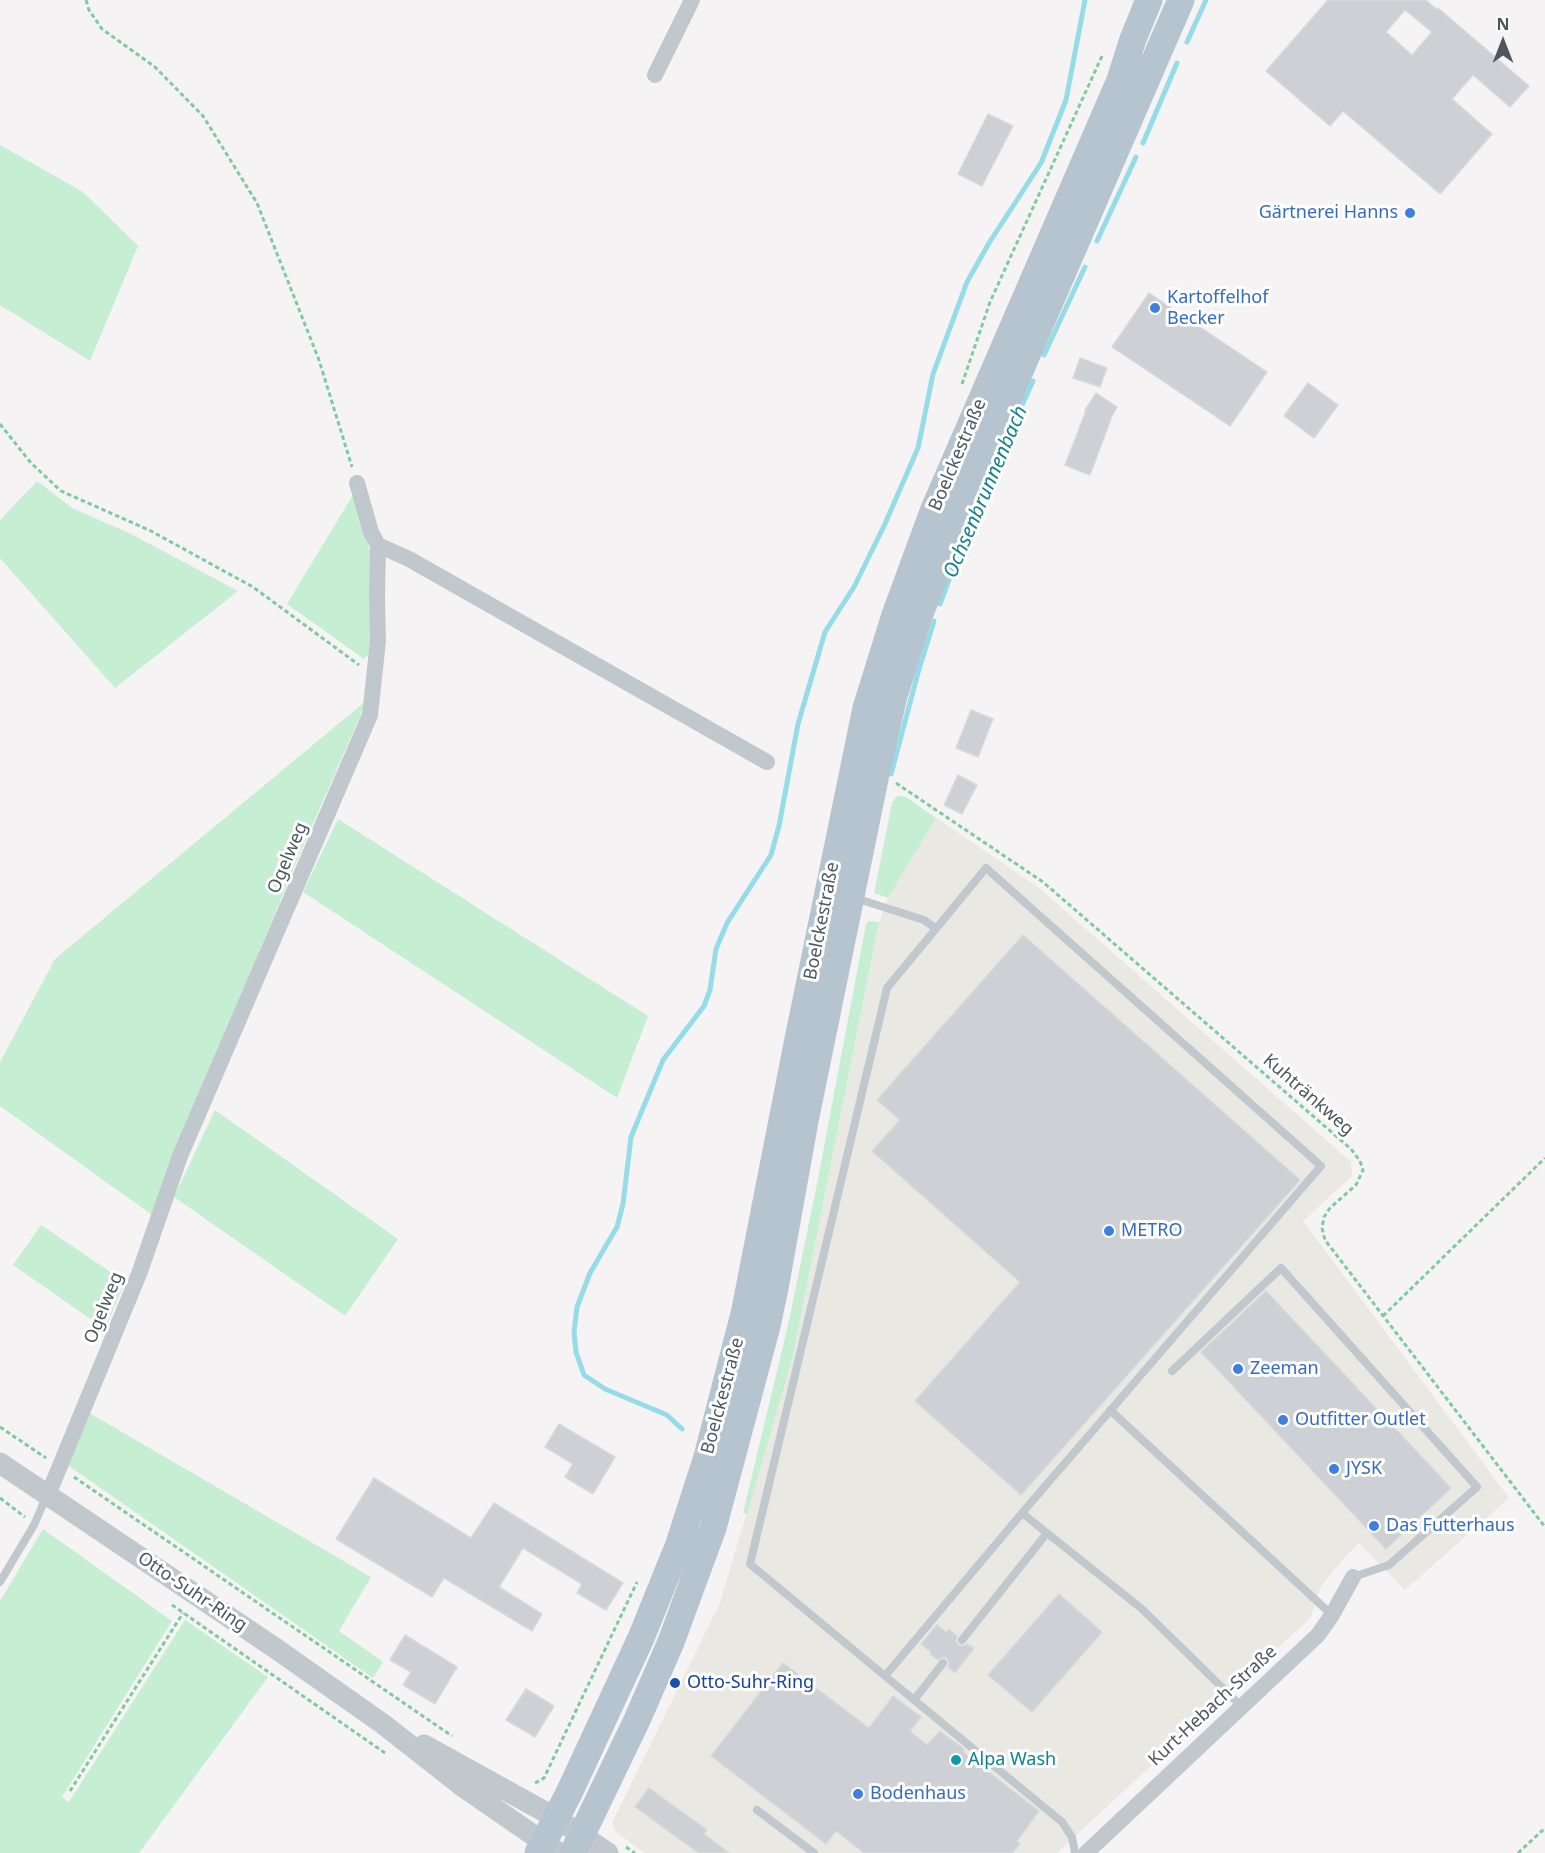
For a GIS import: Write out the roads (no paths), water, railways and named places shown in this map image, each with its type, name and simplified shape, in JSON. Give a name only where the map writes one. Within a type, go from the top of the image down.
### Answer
[{"type":"main road","name":"Boelckestraße","points":[[546,1850],[556,1818],[662,1588],[707,1457],[744,1314],[866,708],[895,615],[934,509],[1120,80],[1149,0]]},
{"type":"main road","name":"Boelckestraße","points":[[577,1844],[637,1720],[671,1642],[713,1528],[758,1363],[773,1298],[805,1121],[877,769],[894,696],[919,616],[1045,310],[1181,0]]},
{"type":"street","points":[[655,75],[692,0]]},
{"type":"street","points":[[357,483],[371,532],[378,545],[409,559],[767,762]]},
{"type":"street","name":"Ogelweg","points":[[48,1495],[139,1274],[180,1156],[370,715],[378,641],[378,545]]},
{"type":"street","name":"Otto-Suhr-Ring","points":[[0,1462],[383,1724],[546,1850]]},
{"type":"street","name":"Kurt-Hebach-Straße","points":[[1086,1853],[1318,1635],[1353,1577]]},
{"type":"street","name":"Otto-Suhr-Ring","points":[[383,1724],[455,1761],[556,1818],[577,1844],[608,1853]]},
{"type":"lane","points":[[885,1676],[1110,1410],[1321,1166],[986,868],[887,988],[750,1564],[885,1676],[914,1700],[1062,1822],[1072,1837],[1076,1853]]},
{"type":"lane","points":[[851,897],[924,920],[935,928]]},
{"type":"lane","points":[[1172,1371],[1281,1268],[1476,1487],[1389,1565],[1353,1577]]},
{"type":"lane","points":[[1110,1410],[1332,1614]]},
{"type":"lane","name":"Ogelweg","points":[[0,1582],[34,1525],[48,1495]]},
{"type":"lane","points":[[1022,1513],[1142,1609],[1241,1706]]},
{"type":"lane","points":[[962,1640],[1047,1533]]},
{"type":"lane","points":[[914,1700],[943,1664]]},
{"type":"lane","points":[[757,1810],[814,1853]]},
{"type":"waterway","points":[[682,1429],[667,1415],[605,1389],[584,1375],[576,1352],[574,1332],[577,1307],[590,1273],[617,1227],[623,1204],[631,1137],[663,1060],[704,1006],[710,990],[716,949],[727,923],[771,855],[779,826],[798,724],[825,632],[854,587],[918,448],[933,374],[967,282],[989,243],[1041,163],[1066,100],[1085,0]]},
{"type":"waterway","name":"Ochsenbrunnenbach","points":[[1187,42],[1206,0]]},
{"type":"waterway","name":"Ochsenbrunnenbach","points":[[1143,143],[1177,63]]},
{"type":"waterway","name":"Ochsenbrunnenbach","points":[[1097,241],[1136,157]]},
{"type":"waterway","name":"Ochsenbrunnenbach","points":[[1044,355],[1085,267]]},
{"type":"waterway","name":"Ochsenbrunnenbach","points":[[998,458],[1033,381]]},
{"type":"waterway","name":"Ochsenbrunnenbach","points":[[940,604],[961,548]]},
{"type":"waterway","name":"Ochsenbrunnenbach","points":[[891,774],[934,621]]},
{"type":"place","name":"Gärtnerei Hanns","points":[[1410,213]]},
{"type":"place","name":"Kartoffelhof Becker","points":[[1155,308]]},
{"type":"place","name":"METRO","points":[[1109,1231]]},
{"type":"place","name":"Zeeman","points":[[1238,1369]]},
{"type":"place","name":"Outfitter Outlet","points":[[1283,1420]]},
{"type":"place","name":"JYSK","points":[[1334,1469]]},
{"type":"place","name":"Das Futterhaus","points":[[1374,1526]]},
{"type":"place","name":"Otto-Suhr-Ring","points":[[675,1683]]},
{"type":"place","name":"Alpa Wash","points":[[956,1760]]},
{"type":"place","name":"Bodenhaus","points":[[858,1794]]}]
